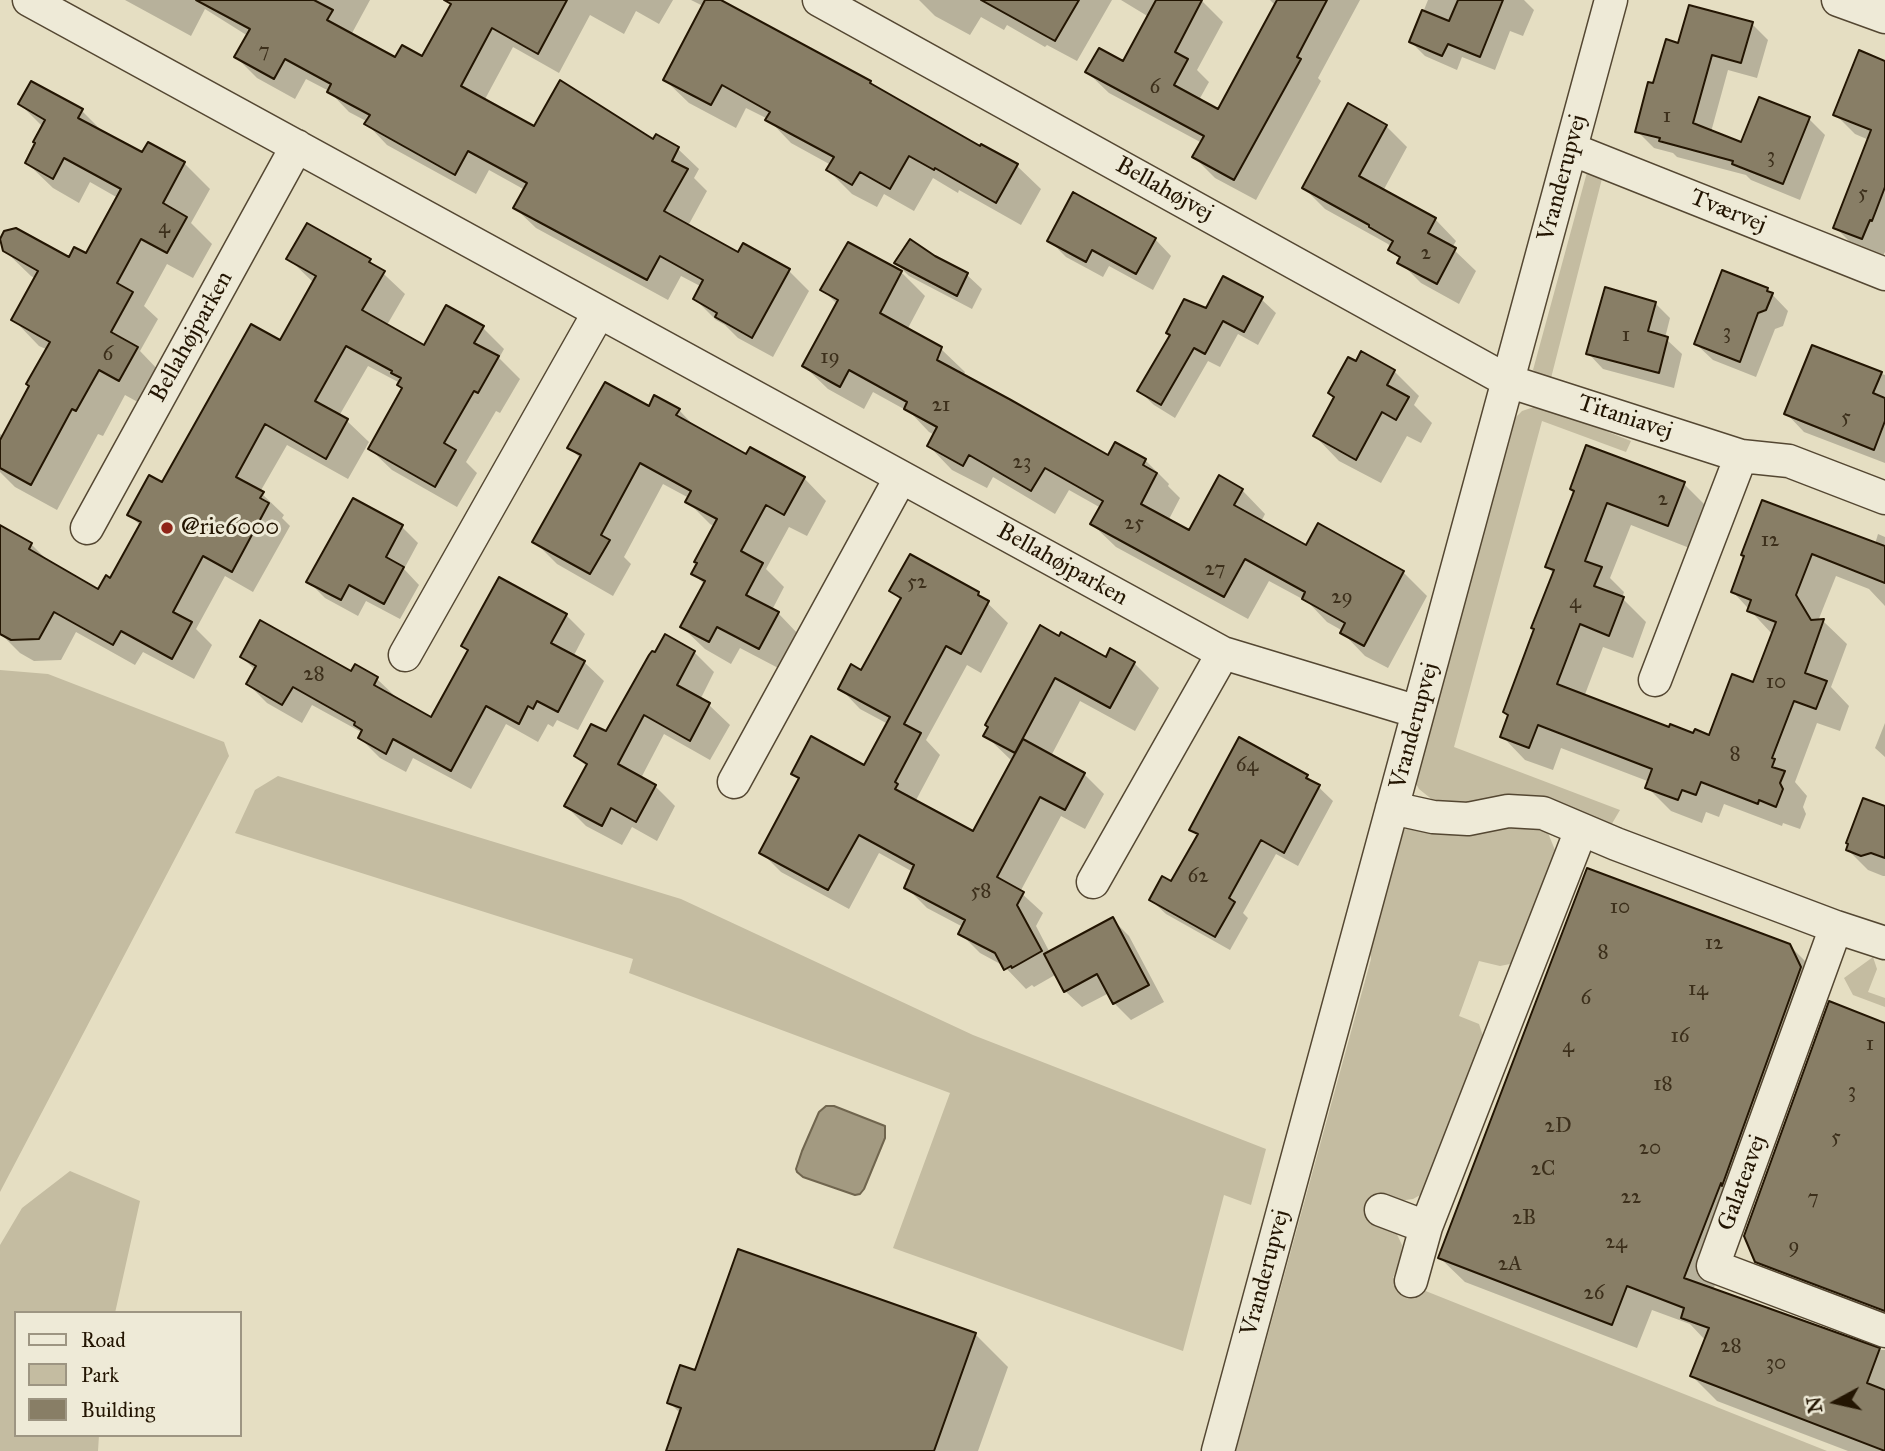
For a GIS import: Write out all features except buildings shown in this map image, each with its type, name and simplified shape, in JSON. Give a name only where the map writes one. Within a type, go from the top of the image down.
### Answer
[{"type":"street","name":"Bellahøjparken","points":[[29,0],[1223,653],[1418,712]]},
{"type":"street","name":"Bellahøjvej","points":[[819,0],[1508,381]]},
{"type":"street","name":"Vranderupvej","points":[[1218,1451],[1611,0]]},
{"type":"street","points":[[1838,0],[1885,17]]},
{"type":"street","name":"Bellahøjparken","points":[[87,528],[297,146]]},
{"type":"street","name":"Tværvej","points":[[1571,149],[1885,274]]},
{"type":"street","points":[[405,655],[599,312]]},
{"type":"street","name":"Titaniavej","points":[[1508,381],[1741,456],[1789,461],[1885,498]]},
{"type":"street","points":[[1655,680],[1741,456]]},
{"type":"street","points":[[734,782],[901,477]]},
{"type":"street","points":[[1093,881],[1223,653]]},
{"type":"street","points":[[1392,808],[1433,817],[1468,819],[1508,811],[1543,813],[1836,927],[1885,943]]},
{"type":"street","points":[[1411,1281],[1426,1227],[1581,830]]},
{"type":"street","name":"Galateavej","points":[[1836,927],[1713,1266],[1885,1331]]},
{"type":"street","points":[[1381,1210],[1426,1227]]},
{"type":"green space","points":[[1589,165],[1605,167],[1550,382],[1533,370]]},
{"type":"green space","points":[[1540,405],[1631,441],[1626,452],[1542,421],[1454,747],[1620,810],[1610,827],[1521,798],[1495,797],[1460,804],[1434,801],[1419,789],[1414,780],[1513,420],[1522,411]]},
{"type":"green space","points":[[0,670],[48,674],[224,742],[229,756],[0,1192]]},
{"type":"green space","points":[[278,776],[681,899],[973,1035],[1266,1149],[1251,1205],[1224,1195],[1183,1351],[893,1248],[950,1093],[629,973],[633,959],[235,833],[255,790]]},
{"type":"green space","points":[[1524,824],[1548,833],[1557,855],[1515,963],[1500,966],[1479,961],[1459,1016],[1479,1024],[1484,1039],[1424,1193],[1413,1199],[1398,1201],[1395,1230],[1402,1245],[1393,1278],[1827,1451],[1236,1451],[1371,959],[1369,945],[1398,832],[1414,826]]},
{"type":"green space","points":[[1873,957],[1877,969],[1868,992],[1885,998],[1885,1007],[1853,995],[1844,978]]},
{"type":"green space","points":[[70,1171],[140,1201],[115,1311],[14,1311],[14,1437],[99,1437],[98,1451],[0,1451],[0,1245],[22,1208]]},
{"type":"shaded area","points":[[826,1106],[834,1106],[885,1126],[885,1138],[860,1194],[855,1195],[803,1177],[797,1172],[802,1151],[819,1112]]},
{"type":"place","name":"@rie6000","points":[[167,528]]}]
